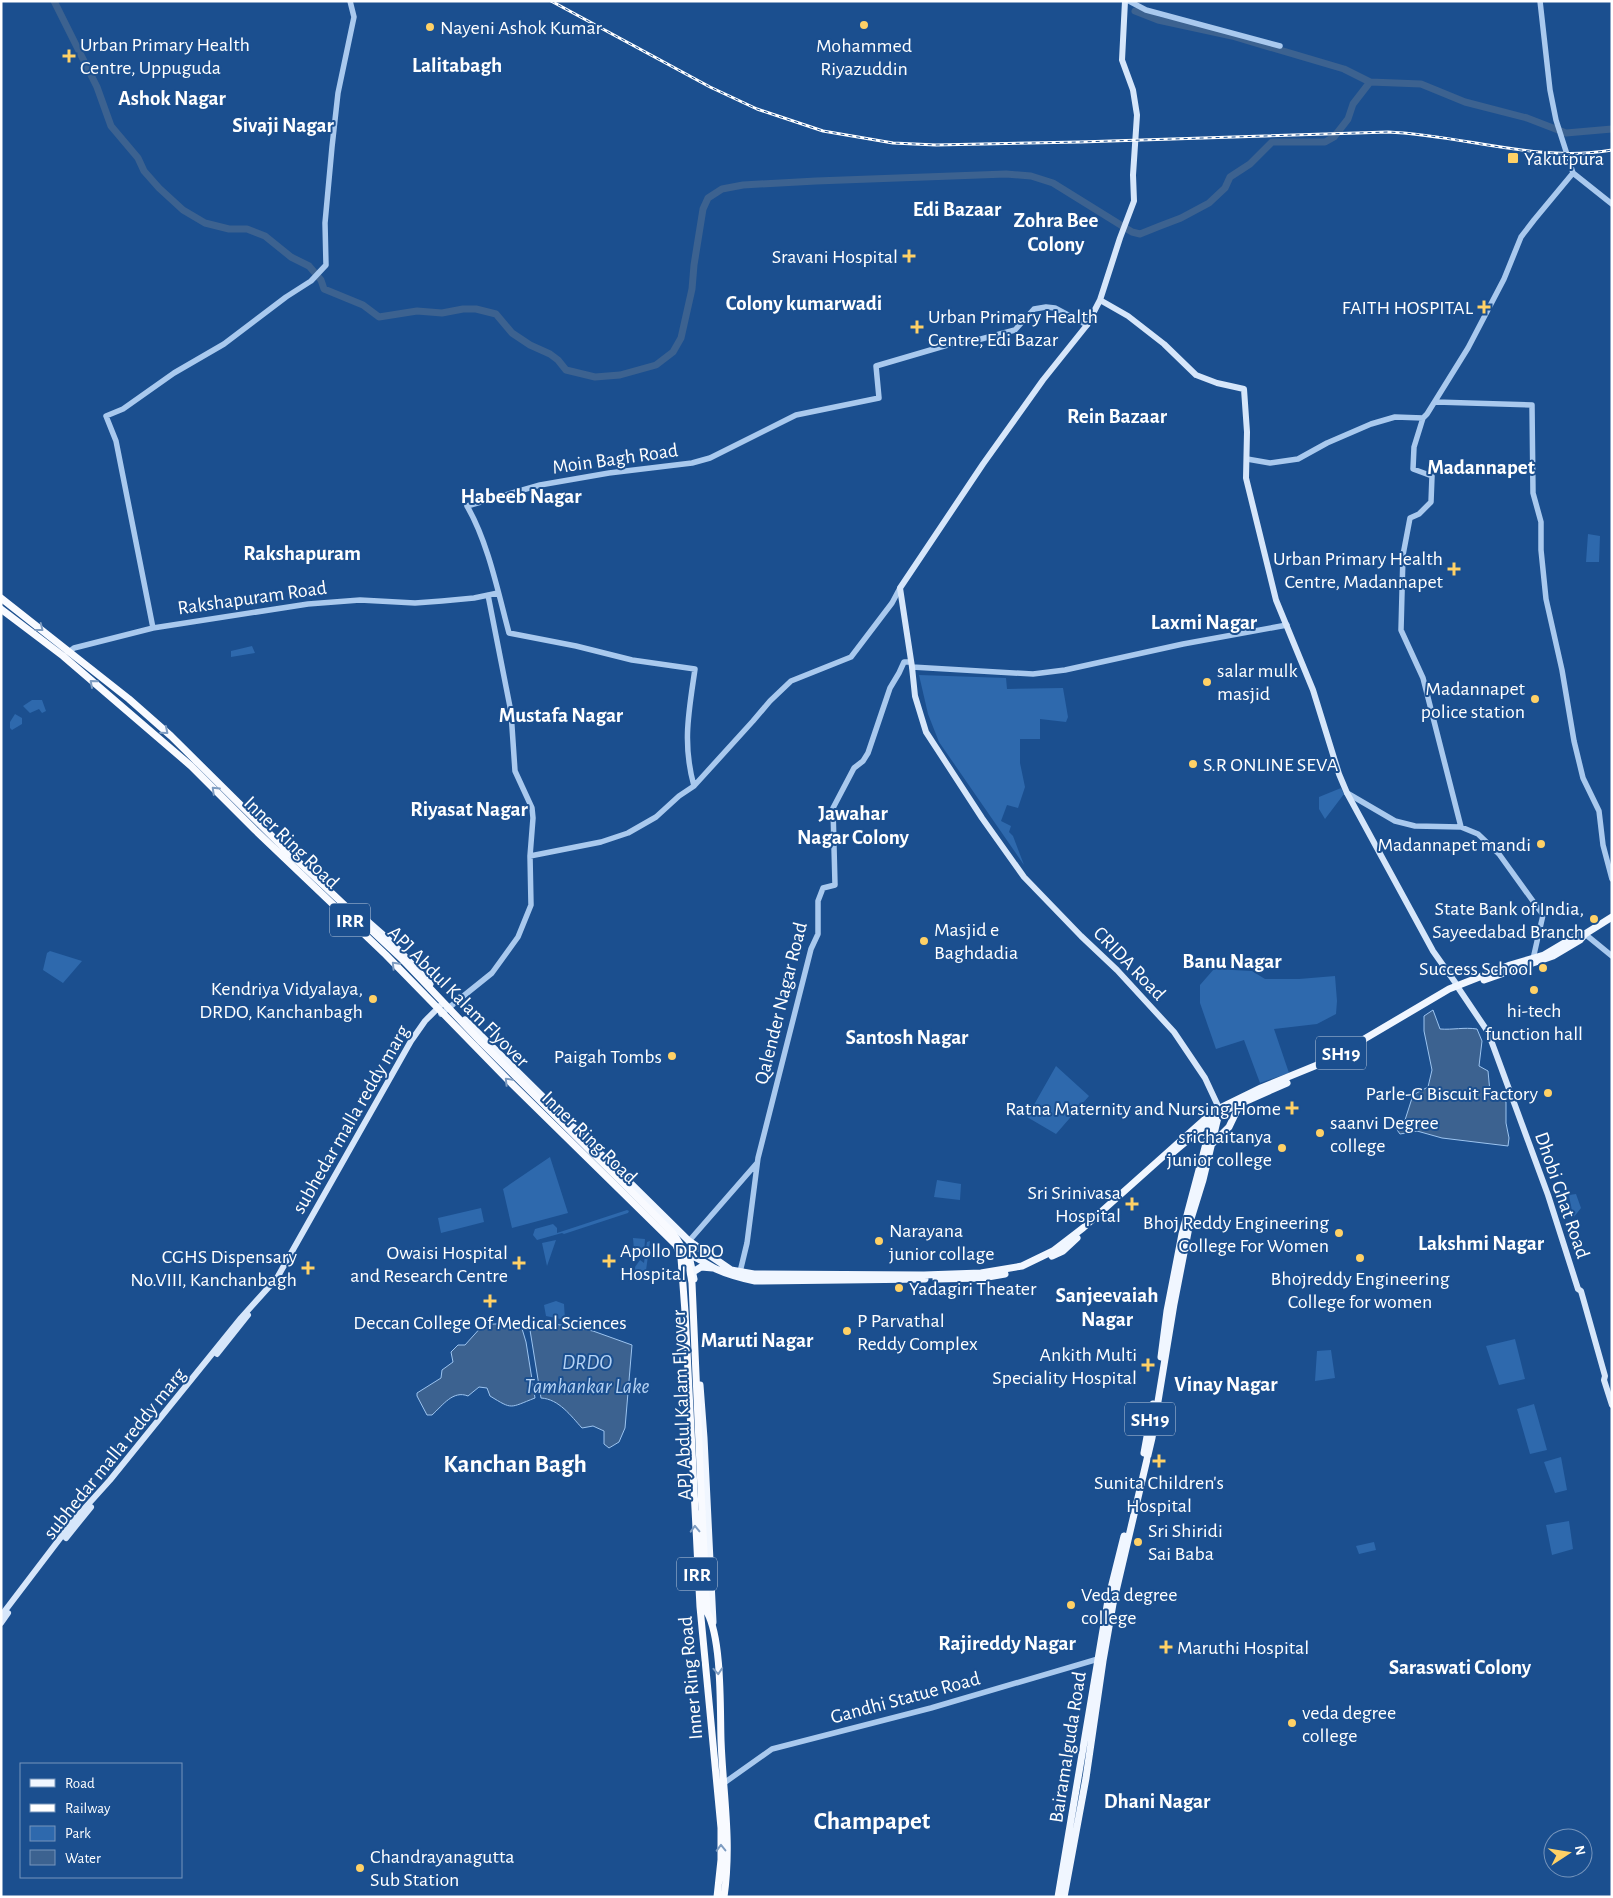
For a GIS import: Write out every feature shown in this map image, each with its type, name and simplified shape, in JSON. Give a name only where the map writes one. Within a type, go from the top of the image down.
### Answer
[{"type":"highway","name":"Inner Ring Road","points":[[1,598],[129,699],[346,905]]},
{"type":"highway","name":"Inner Ring Road","points":[[1,609],[62,656],[191,766],[386,956],[543,1115],[652,1219],[672,1240],[679,1251],[689,1384],[698,1588],[721,1828],[721,1860],[717,1897]]},
{"type":"highway","name":"APJ Abdul Kalam Flyover","points":[[346,905],[404,961],[481,1042],[672,1232],[682,1248],[692,1282],[707,1612],[713,1622]]},
{"type":"highway","points":[[689,1384],[700,1383]]},
{"type":"highway","points":[[689,1392],[700,1391]]},
{"type":"highway","name":"Inner Ring Road","points":[[713,1622],[728,1828],[729,1862],[724,1897]]},
{"type":"main road","points":[[900,588],[983,464],[1043,380],[1087,325],[1100,300],[1134,201],[1133,174],[1137,115],[1133,90],[1122,60],[1125,1]]},
{"type":"main road","name":"Dhobi Ghat Road","points":[[1100,300],[1128,316],[1164,344],[1196,375],[1217,384],[1244,389],[1248,432],[1246,478],[1276,600],[1313,690],[1331,750],[1347,793],[1433,951],[1468,1000],[1490,1040],[1548,1195],[1578,1289],[1581,1291],[1606,1376],[1604,1380],[1612,1405]]},
{"type":"main road","name":"CRIDA Road","points":[[900,588],[916,693],[924,722],[986,817],[1027,874],[1028,879],[1081,936],[1117,970],[1174,1032],[1201,1075],[1219,1111]]},
{"type":"main road","name":"Inner Ring Road","points":[[346,905],[392,943],[448,1003],[691,1243],[731,1270],[740,1272]]},
{"type":"main road","name":"SH19","points":[[1212,1145],[1228,1126],[1240,1104],[1318,1071],[1446,993],[1510,965],[1544,955],[1576,936],[1583,935],[1612,917]]},
{"type":"main road","name":"SH19","points":[[1458,987],[1546,960],[1580,940],[1583,935]]},
{"type":"main road","name":"subhedar malla reddy marg","points":[[1,1616],[74,1520],[110,1480],[164,1411],[277,1278],[411,1041],[448,1003]]},
{"type":"main road","name":"SH19","points":[[1219,1111],[1358,1046]]},
{"type":"main road","points":[[740,1272],[812,1275],[930,1275],[981,1273],[1022,1266],[1053,1252],[1219,1111],[1240,1104]]},
{"type":"main road","points":[[679,1251],[740,1279],[755,1281],[982,1278],[1016,1272],[1038,1264],[1063,1251],[1219,1111]]},
{"type":"main road","name":"Bairamalguda Road","points":[[1188,1221],[1212,1145],[1219,1111]]},
{"type":"main road","name":"Bairamalguda Road","points":[[1058,1897],[1112,1582],[1142,1464],[1159,1371],[1167,1311],[1188,1221],[1219,1111]]},
{"type":"main road","points":[[689,1254],[691,1243]]},
{"type":"main road","name":"Inner Ring Road","points":[[689,1254],[694,1272],[713,1622]]},
{"type":"main road","points":[[694,1272],[701,1267],[716,1268]]},
{"type":"main road","name":"subhedar malla reddy marg","points":[[1,1623],[51,1555],[244,1322],[253,1305]]},
{"type":"main road","name":"Bairamalguda Road","points":[[1064,1897],[1086,1778],[1100,1660]]},
{"type":"street","points":[[153,628],[116,441],[106,416],[123,409],[174,373],[224,344],[286,297],[311,281],[326,265],[325,223],[338,93],[354,17],[350,1]]},
{"type":"street","points":[[1129,1],[1146,10],[1280,46]]},
{"type":"street","points":[[1540,1],[1550,90],[1556,120],[1573,173],[1612,204]]},
{"type":"street","points":[[1461,827],[1423,678],[1401,630],[1403,555],[1408,524],[1410,518],[1419,514],[1431,502],[1432,476],[1413,469],[1414,447],[1423,418],[1436,402],[1468,348],[1488,310],[1522,236],[1573,173]]},
{"type":"street","name":"Moin Bagh Road","points":[[498,593],[478,526],[467,506],[540,485],[609,473],[692,464],[718,454],[796,415],[879,398],[876,366],[926,350],[1015,330],[1034,309],[1055,308],[1087,325]]},
{"type":"street","points":[[1436,402],[1532,405],[1533,493],[1541,522],[1541,550],[1548,606],[1562,670],[1574,741],[1583,778],[1599,811],[1603,845],[1612,879]]},
{"type":"street","points":[[1247,459],[1270,464],[1298,459],[1327,443],[1371,424],[1395,417],[1423,418]]},
{"type":"street","points":[[530,856],[601,842],[628,832],[656,817],[679,796],[694,786],[770,701],[791,681],[851,658],[892,603],[900,588]]},
{"type":"street","points":[[448,1003],[492,973],[518,936],[531,905],[530,856],[532,808],[515,771],[511,712],[488,595],[498,593],[509,633],[576,646],[632,660],[695,669],[687,721],[687,748],[694,786]]},
{"type":"street","name":"Rakshapuram Road","points":[[70,651],[74,648],[153,628],[322,602],[368,600],[415,603],[442,602],[488,595]]},
{"type":"street","points":[[912,665],[1033,674],[1065,670],[1183,644],[1287,625]]},
{"type":"street","name":"Qalender Nagar Road","points":[[691,1243],[757,1163],[810,949],[818,934],[818,897],[823,888],[835,885],[832,808],[854,768],[863,761],[868,753],[892,684],[904,662],[912,665]]},
{"type":"street","points":[[1347,793],[1395,821],[1415,826],[1461,827],[1478,834],[1499,854],[1543,915],[1533,959]]},
{"type":"street","points":[[1583,935],[1612,956]]},
{"type":"street","points":[[740,1272],[747,1243],[757,1163]]},
{"type":"street","name":"Gandhi Statue Road","points":[[724,1783],[772,1749],[931,1708],[1100,1660]]},
{"type":"green space","points":[[1588,534],[1600,536],[1599,562],[1586,562]]},
{"type":"green space","points":[[252,646],[255,653],[231,657],[231,651]]},
{"type":"green space","points":[[919,675],[1006,678],[1007,689],[1063,688],[1068,717],[1066,722],[1040,719],[1040,739],[1020,739],[1020,763],[1025,787],[1018,808],[1007,805],[1001,821],[1011,826],[1009,832],[1013,836],[1024,865],[939,742],[928,714]]},
{"type":"green space","points":[[32,700],[42,700],[46,711],[42,713],[39,709],[30,713],[23,706]]},
{"type":"green space","points":[[15,714],[22,718],[22,724],[12,730],[10,722]]},
{"type":"green space","points":[[1341,788],[1344,794],[1325,819],[1319,809],[1319,797]]},
{"type":"green space","points":[[50,951],[82,961],[63,983],[43,970],[47,953]]},
{"type":"green space","points":[[1214,969],[1252,971],[1265,979],[1335,976],[1336,1014],[1317,1024],[1274,1029],[1289,1073],[1260,1083],[1244,1040],[1216,1049],[1200,1003],[1200,985]]},
{"type":"green space","points":[[1056,1066],[1089,1096],[1056,1134],[1027,1117]]},
{"type":"green space","points":[[550,1157],[568,1213],[512,1228],[503,1189]]},
{"type":"green space","points":[[937,1180],[961,1184],[960,1200],[934,1197]]},
{"type":"green space","points":[[1576,1194],[1581,1208],[1573,1218],[1569,1195]]},
{"type":"green space","points":[[481,1208],[484,1222],[441,1233],[438,1218]]},
{"type":"green space","points":[[627,1210],[629,1211],[628,1213],[564,1234],[537,1240],[533,1235],[535,1229],[553,1224],[557,1228],[557,1233]]},
{"type":"green space","points":[[633,1238],[645,1239],[644,1254],[640,1256],[634,1250]]},
{"type":"green space","points":[[556,1240],[547,1266],[542,1243]]},
{"type":"green space","points":[[650,1241],[645,1278],[638,1282],[636,1281],[635,1267],[640,1260],[644,1263],[647,1242]]},
{"type":"green space","points":[[556,1301],[564,1304],[565,1320],[546,1316],[544,1305]]},
{"type":"green space","points":[[1515,1339],[1525,1379],[1499,1385],[1486,1346]]},
{"type":"green space","points":[[1331,1350],[1335,1378],[1315,1381],[1317,1351]]},
{"type":"green space","points":[[1534,1404],[1547,1450],[1530,1454],[1517,1409]]},
{"type":"green space","points":[[1561,1457],[1567,1490],[1555,1493],[1544,1462]]},
{"type":"green space","points":[[1569,1521],[1573,1549],[1552,1555],[1546,1525]]},
{"type":"green space","points":[[1374,1542],[1376,1550],[1359,1554],[1356,1546]]},
{"type":"water","points":[[1433,1010],[1440,1029],[1477,1029],[1482,1041],[1479,1066],[1488,1071],[1490,1092],[1506,1102],[1508,1146],[1442,1138],[1417,1131],[1400,1134],[1395,1127],[1405,1120],[1413,1095],[1428,1087],[1432,1070],[1424,1031],[1424,1016]]},
{"type":"water","name":"DRDO Tamhankar Lake","points":[[520,1322],[526,1342],[535,1398],[511,1406],[503,1404],[490,1396],[487,1388],[479,1387],[468,1396],[458,1395],[453,1397],[432,1415],[427,1415],[417,1393],[441,1378],[442,1370],[453,1362],[451,1352],[458,1345],[465,1345],[483,1325]]},
{"type":"water","name":"DRDO Tamhankar Lake","points":[[544,1322],[593,1331],[632,1345],[625,1428],[619,1442],[609,1448],[604,1444],[604,1431],[593,1426],[582,1428],[559,1405],[553,1401],[541,1398],[530,1330],[535,1324]]},
{"type":"waterway","points":[[54,1],[97,87],[111,126],[138,158],[144,171],[183,210],[205,223],[229,229],[247,229],[265,236],[291,257],[309,266],[321,280],[324,289],[363,305],[379,317],[417,311],[442,313],[463,309],[476,309],[496,314],[512,333],[530,345],[550,354],[566,370],[595,377],[620,375],[656,365],[673,352],[681,338],[692,289],[703,209],[708,198],[722,189],[743,185],[816,181],[1006,174],[1031,176],[1053,183],[1132,232],[1140,234],[1181,218],[1209,203],[1225,188],[1230,177],[1250,164],[1272,142],[1325,142],[1334,137],[1348,119],[1353,104],[1370,82]]},
{"type":"waterway","points":[[1135,11],[1158,20],[1232,36],[1344,69],[1370,82],[1421,84],[1465,102],[1527,118],[1566,133],[1612,129]]},
{"type":"railway","points":[[551,1],[710,87],[757,109],[823,131],[893,143],[936,145],[1080,142],[1388,132],[1416,134],[1528,151],[1584,153],[1612,150]]},
{"type":"place","name":"Mohammed Riyazuddin","points":[[864,25]]},
{"type":"place","name":"Nayeni Ashok Kumar","points":[[430,27]]},
{"type":"place","name":"Urban Primary Health Centre, Uppuguda","points":[[69,56]]},
{"type":"place","name":"Yakutpura","points":[[1513,158]]},
{"type":"place","name":"Sravani Hospital","points":[[909,256]]},
{"type":"place","name":"FAITH HOSPITAL","points":[[1484,307]]},
{"type":"place","name":"Urban Primary Health Centre, Edi Bazar","points":[[917,327]]},
{"type":"place","name":"Urban Primary Health Centre, Madannapet","points":[[1454,569]]},
{"type":"place","name":"salar mulk masjid","points":[[1207,682]]},
{"type":"place","name":"Madannapet police station","points":[[1535,699]]},
{"type":"place","name":"S.R ONLINE SEVA","points":[[1193,764]]},
{"type":"place","name":"Madannapet mandi","points":[[1541,844]]},
{"type":"place","name":"State Bank of India, Sayeedabad Branch","points":[[1594,919]]},
{"type":"place","name":"Masjid e Baghdadia","points":[[924,941]]},
{"type":"place","name":"Success School","points":[[1543,968]]},
{"type":"place","name":"hi-tech function hall","points":[[1534,990]]},
{"type":"place","name":"Kendriya Vidyalaya, DRDO, Kanchanbagh","points":[[373,999]]},
{"type":"place","name":"Paigah Tombs","points":[[672,1056]]},
{"type":"place","name":"Parle-G Biscuit Factory","points":[[1548,1093]]},
{"type":"place","name":"Ratna Maternity and Nursing Home","points":[[1292,1108]]},
{"type":"place","name":"saanvi Degree college","points":[[1320,1133]]},
{"type":"place","name":"srichaitanya junior college","points":[[1282,1148]]},
{"type":"place","name":"Sri Srinivasa Hospital","points":[[1132,1204]]},
{"type":"place","name":"Bhoj Reddy Engineering College For Women","points":[[1339,1233]]},
{"type":"place","name":"Narayana junior collage","points":[[879,1241]]},
{"type":"place","name":"Bhojreddy Engineering College for women","points":[[1360,1258]]},
{"type":"place","name":"Apollo DRDO Hospital","points":[[609,1261]]},
{"type":"place","name":"Owaisi Hospital and Research Centre","points":[[519,1263]]},
{"type":"place","name":"CGHS Dispensary No.VIII, Kanchanbagh","points":[[308,1268]]},
{"type":"place","name":"Yadagiri Theater","points":[[899,1288]]},
{"type":"place","name":"Deccan College Of Medical Sciences","points":[[490,1301]]},
{"type":"place","name":"P Parvathal Reddy Complex","points":[[847,1331]]},
{"type":"place","name":"Ankith Multi Speciality Hospital","points":[[1148,1365]]},
{"type":"place","name":"Sunita Children's Hospital","points":[[1159,1461]]},
{"type":"place","name":"Sri Shiridi Sai Baba","points":[[1138,1542]]},
{"type":"place","name":"Veda degree college","points":[[1071,1605]]},
{"type":"place","name":"Maruthi Hospital","points":[[1166,1647]]},
{"type":"place","name":"veda degree college","points":[[1292,1723]]},
{"type":"place","name":"Chandrayanagutta Sub Station","points":[[360,1868]]},
{"type":"district","name":"Lalitabagh","points":[[457,65]]},
{"type":"district","name":"Ashok Nagar","points":[[172,98]]},
{"type":"district","name":"Sivaji Nagar","points":[[283,125]]},
{"type":"district","name":"Edi Bazaar","points":[[957,209]]},
{"type":"district","name":"Zohra Bee Colony","points":[[1056,232]]},
{"type":"district","name":"Colony kumarwadi","points":[[804,303]]},
{"type":"district","name":"Rein Bazaar","points":[[1117,416]]},
{"type":"district","name":"Madannapet","points":[[1481,467]]},
{"type":"district","name":"Habeeb Nagar","points":[[521,496]]},
{"type":"district","name":"Rakshapuram","points":[[302,553]]},
{"type":"district","name":"Laxmi Nagar","points":[[1204,622]]},
{"type":"district","name":"Mustafa Nagar","points":[[561,715]]},
{"type":"district","name":"Riyasat Nagar","points":[[469,809]]},
{"type":"district","name":"Jawahar Nagar Colony","points":[[853,825]]},
{"type":"district","name":"Banu Nagar","points":[[1232,961]]},
{"type":"district","name":"Santosh Nagar","points":[[907,1037]]},
{"type":"district","name":"Lakshmi Nagar","points":[[1481,1243]]},
{"type":"district","name":"Sanjeevaiah Nagar","points":[[1107,1307]]},
{"type":"district","name":"Maruti Nagar","points":[[757,1340]]},
{"type":"district","name":"Vinay Nagar","points":[[1226,1384]]},
{"type":"district","name":"Kanchan Bagh","points":[[515,1463]]},
{"type":"district","name":"Rajireddy Nagar","points":[[1007,1643]]},
{"type":"district","name":"Saraswati Colony","points":[[1460,1667]]},
{"type":"district","name":"Dhani Nagar","points":[[1157,1801]]},
{"type":"district","name":"Champapet","points":[[872,1820]]}]
